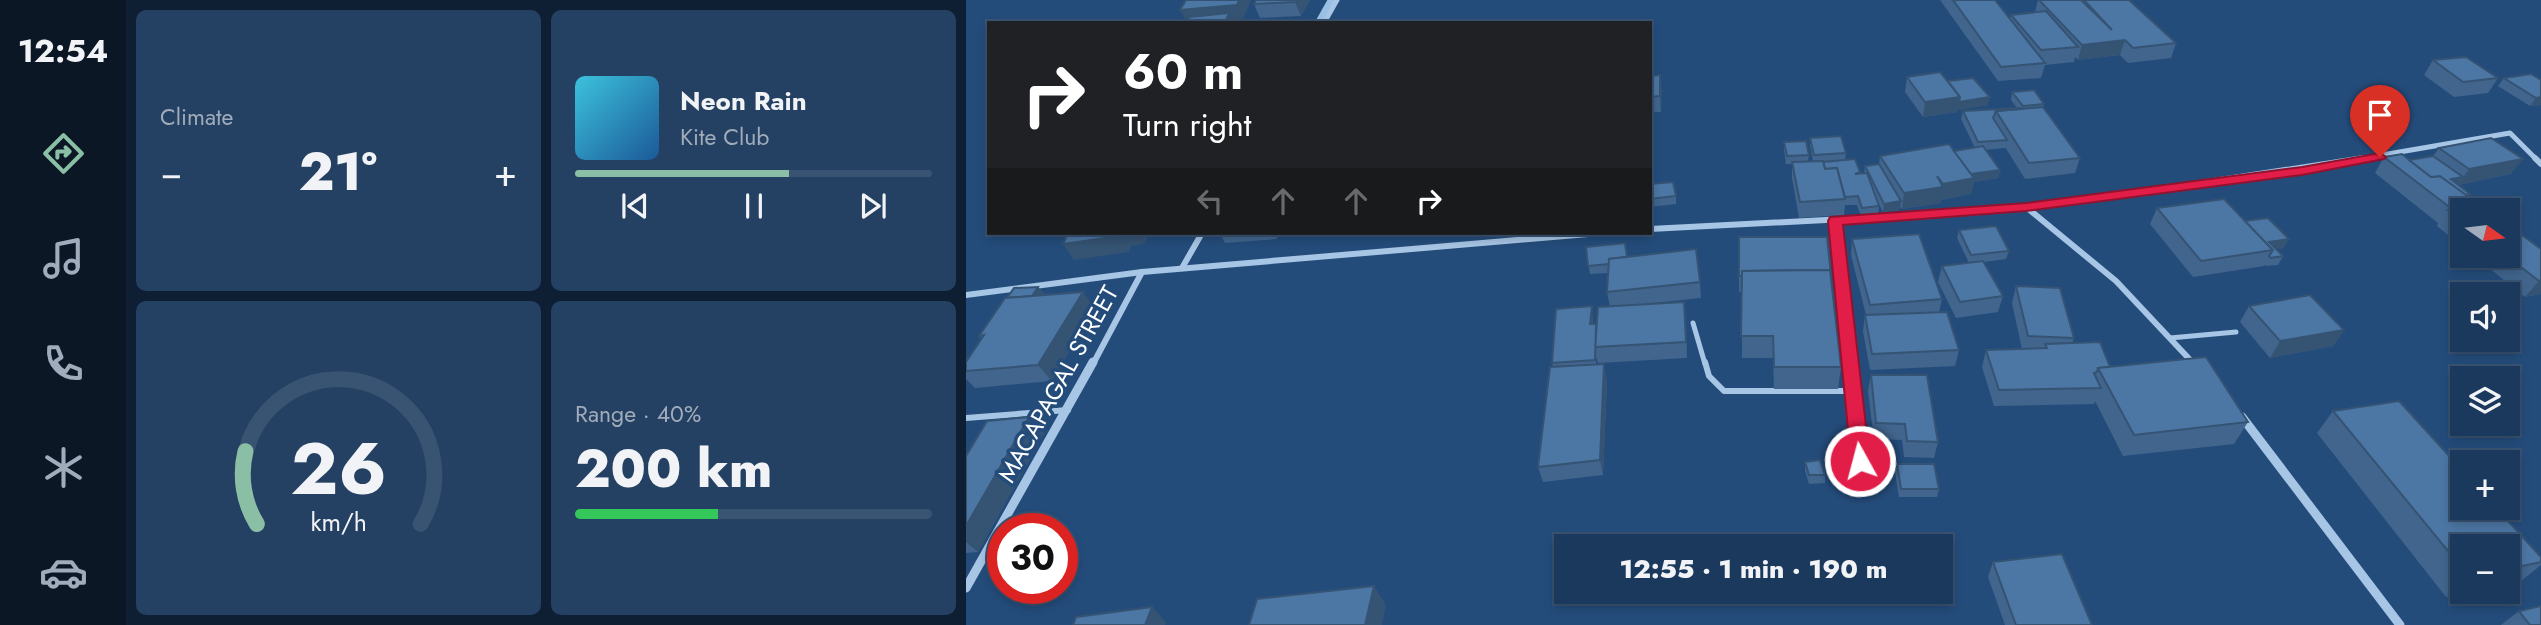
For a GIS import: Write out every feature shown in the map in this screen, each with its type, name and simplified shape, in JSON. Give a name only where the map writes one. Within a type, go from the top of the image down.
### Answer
[{"type":"street","points":[[1325,21],[1337,0]]},
{"type":"street","points":[[1652,229],[1835,221],[2026,207],[2302,171],[2510,133],[2541,164]]},
{"type":"street","points":[[2026,207],[2116,281],[2201,371]]},
{"type":"street","points":[[1835,221],[1860,461]]},
{"type":"street","points":[[1182,268],[1201,235]]},
{"type":"street","points":[[966,295],[1142,272],[1552,235]]},
{"type":"street","name":"MACAPAGAL STREET","points":[[966,588],[1068,410],[1142,272]]},
{"type":"street","points":[[2232,404],[2400,625]]},
{"type":"lane","points":[[1693,323],[1709,376],[1724,391],[1852,391]]},
{"type":"lane","points":[[2170,338],[2236,332]]},
{"type":"lane","points":[[2181,365],[2193,363]]},
{"type":"lane","points":[[966,418],[1068,410]]},
{"type":"building","points":[[1186,0],[1239,0],[1237,5],[1180,10]]},
{"type":"building","points":[[1256,0],[1296,0],[1254,4]]},
{"type":"building","points":[[1953,0],[1995,0],[2045,63],[2001,67]]},
{"type":"building","points":[[2039,0],[2081,0],[2112,30],[2084,0],[2129,0],[2176,43],[2133,48],[2125,40],[2082,45]]},
{"type":"building","points":[[2046,11],[2078,47],[2041,50],[2011,15]]},
{"type":"building","points":[[1229,13],[1226,21],[1187,21],[1189,17]]},
{"type":"building","points":[[2466,57],[2498,78],[2463,82],[2433,60]]},
{"type":"building","points":[[1940,72],[1960,97],[1925,102],[1907,77]]},
{"type":"building","points":[[2531,74],[2541,80],[2541,97],[2536,98],[2504,78]]},
{"type":"building","points":[[1660,75],[1660,96],[1652,97],[1652,76]]},
{"type":"building","points":[[1973,78],[1990,97],[1959,102],[1960,97],[1948,81]]},
{"type":"building","points":[[2034,90],[2044,104],[2023,106],[2012,92]]},
{"type":"building","points":[[2043,107],[2080,158],[2029,163],[1996,111]]},
{"type":"building","points":[[2021,108],[1996,111],[1993,118],[2007,140],[1978,142],[1963,111]]},
{"type":"building","points":[[1841,136],[1846,153],[1814,155],[1810,138]]},
{"type":"building","points":[[2491,138],[2523,159],[2469,169],[2439,148]]},
{"type":"building","points":[[1806,141],[1809,155],[1787,156],[1784,142]]},
{"type":"building","points":[[1949,144],[1974,178],[1943,184],[1937,176],[1943,187],[1904,193],[1880,156]]},
{"type":"building","points":[[1983,146],[2000,170],[1971,174],[1954,151]]},
{"type":"building","points":[[2402,154],[2431,177],[2440,176],[2471,198],[2450,198],[2450,207],[2384,157]]},
{"type":"building","points":[[2433,156],[2463,177],[2451,179],[2470,194],[2466,195],[2440,176],[2431,177],[2409,160]]},
{"type":"building","points":[[1855,159],[1860,172],[1855,174],[1867,173],[1879,206],[1862,208],[1858,196],[1845,197],[1837,168],[1825,169],[1823,162]]},
{"type":"building","points":[[1823,161],[1825,169],[1837,168],[1845,199],[1800,202],[1792,162]]},
{"type":"building","points":[[1879,164],[1901,201],[1884,204],[1865,166]]},
{"type":"building","points":[[1673,182],[1676,196],[1652,199],[1652,184]]},
{"type":"building","points":[[2224,199],[2273,250],[2201,261],[2157,208]]},
{"type":"building","points":[[2268,218],[2289,239],[2269,242],[2283,256],[2271,258],[2269,256],[2273,250],[2245,221]]},
{"type":"building","points":[[1996,226],[2009,251],[1971,255],[1959,230]]},
{"type":"building","points":[[1919,234],[1942,299],[1870,305],[1852,239]]},
{"type":"building","points":[[2520,234],[2541,249],[2539,281],[2520,266]]},
{"type":"building","points":[[1067,235],[1119,235],[1119,236],[1063,244]]},
{"type":"building","points":[[1739,237],[1827,237],[1831,275],[1830,270],[1742,271],[1742,276],[1739,276]]},
{"type":"building","points":[[1625,243],[1627,257],[1609,259],[1609,264],[1588,266],[1586,247]]},
{"type":"building","points":[[1696,249],[1700,282],[1607,292],[1609,259]]},
{"type":"building","points":[[1983,261],[2003,296],[1960,302],[1942,266]]},
{"type":"building","points":[[1830,270],[1841,367],[1774,367],[1773,336],[1741,336],[1742,271]]},
{"type":"building","points":[[2016,286],[2060,288],[2074,338],[2028,336]]},
{"type":"building","points":[[1038,287],[1032,296],[1007,298],[1014,288]]},
{"type":"building","points":[[1083,292],[1038,365],[966,371],[966,362],[984,335],[979,336],[1005,298]]},
{"type":"building","points":[[2310,295],[2344,330],[2280,341],[2249,306]]},
{"type":"building","points":[[1684,302],[1686,342],[1595,347],[1598,307]]},
{"type":"building","points":[[1592,306],[1590,324],[1596,324],[1595,360],[1552,363],[1556,309]]},
{"type":"building","points":[[1947,312],[1959,350],[1872,354],[1865,315]]},
{"type":"building","points":[[2100,342],[2110,367],[2098,368],[2094,373],[2101,388],[1999,390],[1986,350],[2047,348],[2045,344]]},
{"type":"building","points":[[2206,357],[2248,422],[2134,435],[2098,368]]},
{"type":"building","points":[[1604,364],[1600,460],[1538,467],[1550,367]]},
{"type":"building","points":[[1871,375],[1927,375],[1938,442],[1907,441],[1905,424],[1876,423]]},
{"type":"building","points":[[2399,401],[2450,457],[2450,520],[2507,520],[2520,534],[2450,534],[2450,553],[2333,411]]},
{"type":"building","points":[[1029,417],[966,526],[966,456],[987,421]]},
{"type":"building","points":[[1820,460],[1825,475],[1809,475],[1805,462]]},
{"type":"building","points":[[1897,464],[1934,464],[1939,489],[1901,489]]},
{"type":"building","points":[[2520,534],[2541,557],[2541,562],[2520,566]]},
{"type":"building","points":[[2062,554],[2092,625],[2016,625],[1993,562]]},
{"type":"building","points":[[1374,586],[1365,625],[1249,625],[1257,599]]},
{"type":"building","points":[[2541,606],[2541,625],[2530,625],[2519,611]]},
{"type":"building","points":[[1152,607],[1145,625],[1073,625],[1076,617]]},
{"type":"waterway","points":[[1320,21],[1332,0]]},
{"type":"route","points":[[1860,461],[1835,221],[2026,207],[2302,171],[2380,157]]}]
